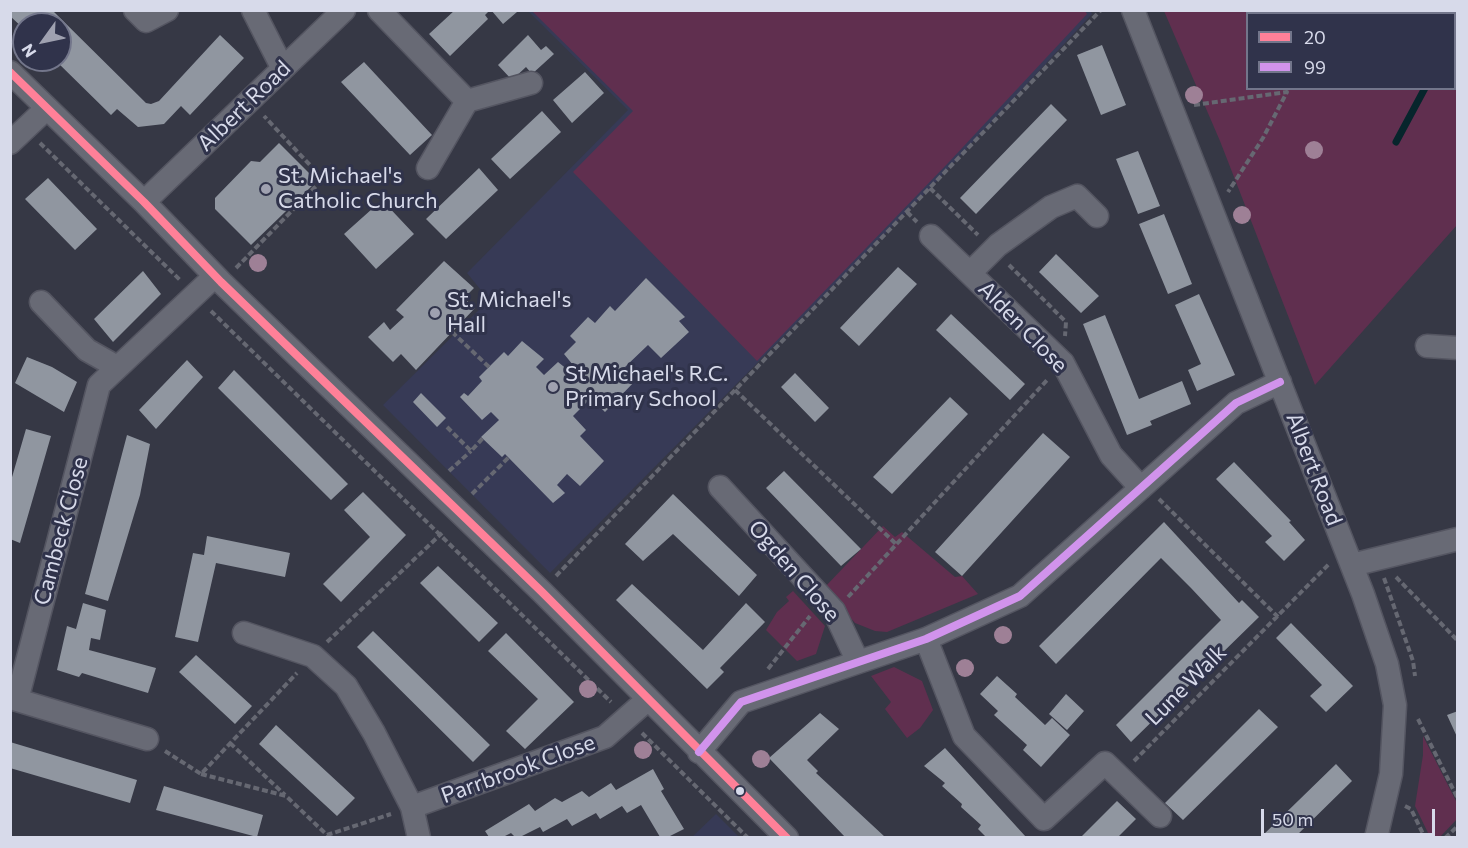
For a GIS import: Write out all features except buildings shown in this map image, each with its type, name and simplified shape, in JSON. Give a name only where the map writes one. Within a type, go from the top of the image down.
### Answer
[{"type":"street","points":[[135,10],[146,21],[167,10]]},
{"type":"street","points":[[253,10],[282,68]]},
{"type":"street","name":"Albert Road","points":[[144,202],[344,10]]},
{"type":"street","points":[[379,10],[467,101]]},
{"type":"street","name":"Albert Road","points":[[1133,10],[1348,556],[1388,664],[1395,705],[1391,774],[1376,837]]},
{"type":"street","points":[[10,72],[144,202],[218,279],[542,592],[647,700],[787,837]]},
{"type":"street","points":[[428,168],[467,101],[531,83]]},
{"type":"street","points":[[18,136],[47,108]]},
{"type":"street","points":[[970,273],[993,250],[1050,207],[1077,196],[1097,216]]},
{"type":"street","name":"Alden Close","points":[[931,236],[1063,363],[1111,455],[1143,487]]},
{"type":"street","name":"Cambeck Close","points":[[147,739],[17,700],[99,385],[195,295],[218,279]]},
{"type":"street","points":[[41,302],[87,350],[117,367]]},
{"type":"street","points":[[1427,346],[1457,355]]},
{"type":"street","points":[[699,752],[741,702],[926,639],[1020,596],[1236,403],[1280,382]]},
{"type":"street","name":"Ogden Close","points":[[720,487],[834,611],[858,662]]},
{"type":"street","points":[[1348,556],[1376,558],[1458,539]]},
{"type":"street","name":"Parrbrook Close","points":[[244,633],[313,656],[346,686],[374,733],[412,807],[419,837]]},
{"type":"street","points":[[926,639],[964,736],[1044,819],[1105,764],[1160,816]]},
{"type":"street","name":"Parrbrook Close","points":[[412,807],[605,737],[647,700]]},
{"type":"path","points":[[542,592],[1101,10]]},
{"type":"path","points":[[1213,215],[1263,138],[1290,90]]},
{"type":"path","points":[[1173,109],[1287,92]]},
{"type":"path","points":[[218,279],[323,179],[249,100]]},
{"type":"path","points":[[18,136],[195,295],[442,534],[748,837]]},
{"type":"path","points":[[741,702],[813,612],[834,611],[1063,363],[1066,322],[930,188]]},
{"type":"path","points":[[452,332],[489,367]]},
{"type":"path","points":[[735,390],[896,544]]},
{"type":"path","points":[[447,427],[471,451]]},
{"type":"path","points":[[449,471],[483,438]]},
{"type":"path","points":[[462,515],[476,499],[471,494],[509,457]]},
{"type":"path","points":[[1143,487],[1278,617]]},
{"type":"path","name":"Lune Walk","points":[[1119,777],[1278,617],[1348,556]]},
{"type":"path","points":[[1376,558],[1458,641]]},
{"type":"path","points":[[1418,719],[1458,799]]},
{"type":"path","points":[[230,743],[327,835],[412,807]]},
{"type":"path","points":[[201,774],[286,796]]},
{"type":"path","points":[[1405,805],[1411,809],[1425,837]]},
{"type":"path","points":[[1444,837],[1458,826]]},
{"type":"shaded area","points":[[1090,10],[1092,14],[930,188],[550,573],[383,405],[489,300],[467,273],[628,110],[528,11]]},
{"type":"shaded area","points":[[532,11],[1085,11],[1087,14],[949,162],[757,361],[573,172],[633,111]]},
{"type":"shaded area","points":[[1164,11],[1457,11],[1457,225],[1315,385],[1220,141]]},
{"type":"shaded area","points":[[883,526],[895,537],[902,532],[955,577],[962,576],[978,594],[887,632],[875,631],[855,623],[824,588]]},
{"type":"shaded area","points":[[793,591],[825,626],[816,654],[797,661],[766,630],[777,612],[789,601],[786,597]]},
{"type":"shaded area","points":[[894,667],[922,681],[933,710],[920,728],[907,738],[885,709],[891,702],[871,676]]},
{"type":"shaded area","points":[[1423,736],[1457,803],[1457,819],[1440,837],[1430,837],[1415,806],[1423,755]]},
{"type":"shaded area","points":[[716,814],[739,837],[692,837]]},
{"type":"waterway","points":[[1396,142],[1424,90]]},
{"type":"transit line","name":"20","points":[[10,72],[144,202],[221,282],[542,592],[787,838]]},
{"type":"transit line","name":"99","points":[[699,752],[741,702],[926,639],[1020,596],[1236,403],[1280,382]]},
{"type":"place","name":"St. Michael's Catholic Church","points":[[266,189]]},
{"type":"place","name":"St. Michael's Hall","points":[[435,313]]},
{"type":"place","name":"St Michael's R.C. Primary School","points":[[553,387]]}]
